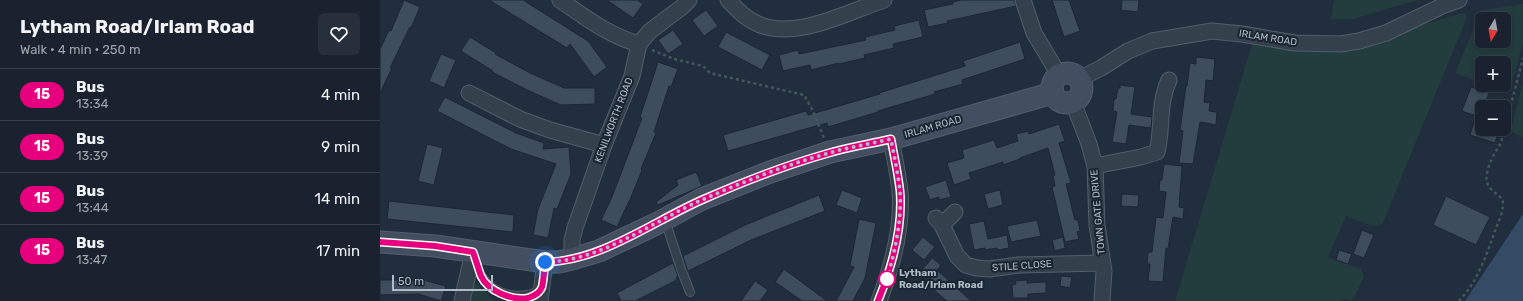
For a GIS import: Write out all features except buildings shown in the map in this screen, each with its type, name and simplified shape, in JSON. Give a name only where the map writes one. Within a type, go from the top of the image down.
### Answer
[{"type":"street","points":[[560,0],[623,40],[639,44]]},
{"type":"street","name":"KENILWORTH ROAD","points":[[572,259],[572,240],[575,228],[604,145],[632,76],[639,44],[650,31],[689,0]]},
{"type":"street","points":[[728,0],[742,15],[754,23],[765,27],[782,29],[820,24],[884,0]]},
{"type":"street","points":[[1023,0],[1034,33],[1064,82],[1082,87],[1079,96],[1073,102]]},
{"type":"street","name":"IRLAM ROAD","points":[[380,242],[435,246],[545,262],[559,262],[599,250],[702,200],[770,172],[830,152],[891,139],[1064,82],[1101,68],[1128,51],[1158,40],[1212,31],[1295,43],[1340,44],[1359,41],[1386,33],[1442,6],[1459,0]]},
{"type":"street","points":[[1095,166],[1141,157],[1156,152],[1159,142],[1163,95],[1169,80]]},
{"type":"street","points":[[469,93],[520,119],[550,130],[604,145]]},
{"type":"street","name":"TOWN GATE DRIVE","points":[[1073,102],[1089,144],[1095,166],[1098,225],[1104,271],[1102,301]]},
{"type":"street","points":[[878,301],[890,268],[900,216],[900,192],[891,139]]},
{"type":"street","name":"STILE CLOSE","points":[[956,212],[939,221],[957,256],[966,265],[989,269],[1019,265],[1102,263]]},
{"type":"street","points":[[462,301],[473,252]]},
{"type":"street","points":[[541,295],[545,262]]},
{"type":"lane","points":[[665,219],[681,270],[690,292]]},
{"type":"lane","points":[[473,252],[482,277],[500,294],[517,300],[541,295]]},
{"type":"path","points":[[639,44],[674,59],[703,66],[710,73],[804,95],[812,109],[830,152]]},
{"type":"path","points":[[1459,301],[1475,279],[1488,253],[1502,212],[1502,198],[1490,188],[1487,181],[1487,174],[1494,154],[1500,144],[1523,58]]},
{"type":"green space","points":[[1334,0],[1418,0],[1353,19],[1331,19]]},
{"type":"green space","points":[[1523,4],[1523,42],[1511,88],[1511,56],[1475,56],[1475,80],[1455,73],[1475,26],[1475,48],[1511,48],[1511,12],[1481,12],[1482,10]]},
{"type":"green space","points":[[1459,14],[1465,14],[1467,17],[1382,225],[1373,226],[1346,216],[1328,257],[1361,269],[1364,277],[1352,301],[1346,299],[1338,301],[1175,301],[1255,34],[1289,40],[1383,37]]},
{"type":"green space","points":[[1523,82],[1523,137],[1511,132]]},
{"type":"green space","points":[[474,282],[490,297],[496,301],[469,301]]},
{"type":"water","points":[[1523,214],[1523,301],[1465,301]]},
{"type":"bus line","name":"15","points":[[380,242],[435,246],[473,252],[482,277],[492,288],[509,298],[517,300],[527,298],[536,295],[542,288],[545,262],[559,262],[599,250],[656,224],[702,200],[770,172],[830,152],[891,139],[900,192],[900,216],[895,248],[887,281],[878,301]]},
{"type":"place","name":"Lytham Road/Irlam Road","points":[[887,279]]},
{"type":"route","points":[[545,262],[559,262],[599,250],[656,224],[702,200],[770,172],[830,152],[891,139],[900,192],[900,216],[895,248],[887,279]]}]
